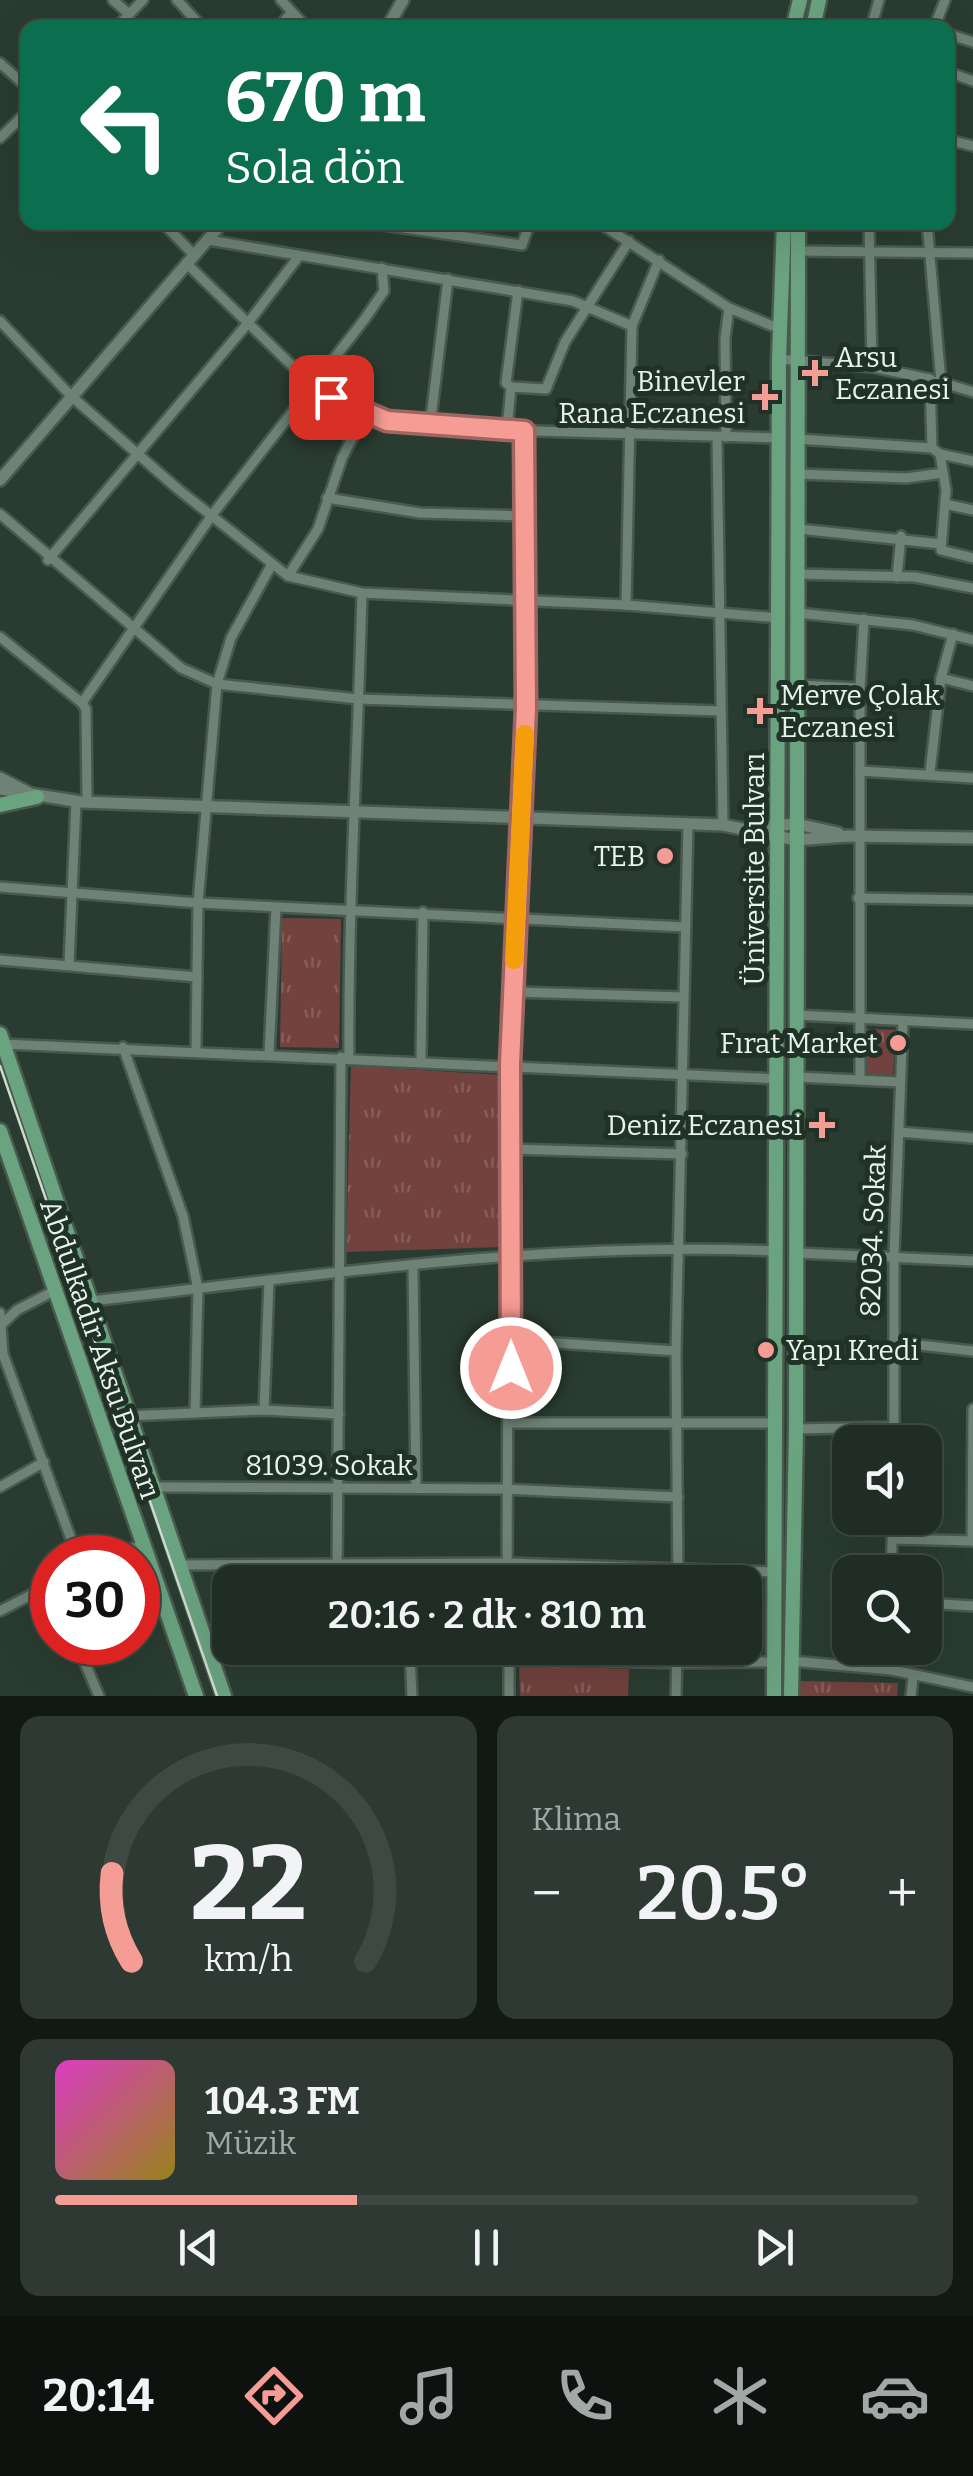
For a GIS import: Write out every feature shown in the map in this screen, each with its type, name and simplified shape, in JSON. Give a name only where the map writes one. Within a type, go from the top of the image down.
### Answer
[{"type":"main road","name":"Üniversite Bulvarı","points":[[774,1696],[779,359],[784,230]]},
{"type":"main road","name":"Üniversite Bulvarı","points":[[791,1696],[797,1253],[798,230]]},
{"type":"main road","points":[[0,806],[37,798]]},
{"type":"main road","points":[[2,1039],[224,1696]]},
{"type":"main road","name":"Abdulkadir Aksu Bulvarı","points":[[0,1131],[52,1292],[138,1535]]},
{"type":"main road","name":"Abdulkadir Aksu Bulvarı","points":[[160,1597],[196,1696]]},
{"type":"street","points":[[114,0],[129,14]]},
{"type":"street","points":[[123,20],[143,0]]},
{"type":"street","points":[[177,0],[195,20]]},
{"type":"street","points":[[280,0],[300,20]]},
{"type":"street","points":[[285,20],[292,12]]},
{"type":"street","points":[[0,62],[20,81]]},
{"type":"street","points":[[0,138],[20,119]]},
{"type":"street","points":[[168,230],[248,324],[311,384],[364,415],[430,426],[626,436],[781,438]]},
{"type":"street","points":[[1,476],[216,230]]},
{"type":"street","points":[[418,230],[522,245],[527,230]]},
{"type":"street","points":[[611,230],[729,308],[780,329]]},
{"type":"street","points":[[870,230],[872,367]]},
{"type":"street","points":[[927,230],[936,451],[944,473],[941,550],[973,558]]},
{"type":"street","points":[[208,240],[518,291],[586,305],[632,326]]},
{"type":"street","points":[[518,291],[506,382],[511,387],[546,388],[586,305],[629,241]]},
{"type":"street","points":[[798,251],[973,253]]},
{"type":"street","points":[[48,560],[248,324],[299,256]]},
{"type":"street","points":[[626,605],[626,436],[632,326],[659,260]]},
{"type":"street","points":[[82,703],[212,515],[384,291],[382,268]]},
{"type":"street","points":[[430,426],[448,279]]},
{"type":"street","points":[[723,825],[718,611],[729,308]]},
{"type":"street","points":[[0,321],[71,396],[271,566],[288,576],[362,593],[626,605],[779,618]]},
{"type":"street","points":[[779,359],[872,367],[973,392]]},
{"type":"street","points":[[506,429],[511,387]]},
{"type":"street","points":[[288,576],[318,528],[326,498],[364,415]]},
{"type":"street","points":[[507,1563],[505,1488],[512,1340],[510,1064],[526,708],[524,431]]},
{"type":"street","points":[[798,439],[936,451],[973,461]]},
{"type":"street","points":[[798,474],[906,478],[944,473]]},
{"type":"street","points":[[326,498],[420,514],[525,516]]},
{"type":"street","points":[[945,504],[973,510]]},
{"type":"street","points":[[0,514],[48,560],[181,668],[217,684],[359,699],[526,708],[720,711]]},
{"type":"street","points":[[798,528],[902,536],[941,544]]},
{"type":"street","points":[[897,577],[902,536]]},
{"type":"street","points":[[196,1049],[198,903],[217,684],[231,638],[271,566]]},
{"type":"street","points":[[798,574],[897,577],[973,588]]},
{"type":"street","points":[[338,1565],[338,1272],[348,910],[358,812],[362,593]]},
{"type":"street","points":[[798,614],[864,619],[973,640]]},
{"type":"street","points":[[860,1080],[862,1019],[854,836],[860,771],[864,619]]},
{"type":"street","points":[[930,772],[941,678],[953,634]]},
{"type":"street","points":[[0,637],[86,709],[69,964]]},
{"type":"street","points":[[941,678],[973,686]]},
{"type":"street","points":[[798,685],[860,688]]},
{"type":"street","points":[[860,771],[930,772],[973,778]]},
{"type":"street","points":[[0,778],[37,798]]},
{"type":"street","points":[[0,789],[37,798],[81,802],[520,816],[740,829],[779,830],[797,824],[854,836]]},
{"type":"street","points":[[678,1565],[676,1351],[682,1247],[688,825]]},
{"type":"street","points":[[779,830],[796,840],[854,836],[973,838]]},
{"type":"street","points":[[0,886],[198,903],[684,926]]},
{"type":"street","points":[[858,898],[973,900]]},
{"type":"street","points":[[269,1055],[276,906]]},
{"type":"street","points":[[421,1059],[423,912]]},
{"type":"street","points":[[0,960],[197,977]]},
{"type":"street","points":[[514,992],[683,997]]},
{"type":"street","points":[[797,1015],[973,1024]]},
{"type":"street","name":"82034. Sokak","points":[[894,1425],[894,1254],[903,1021]]},
{"type":"street","points":[[2,1039],[510,1064],[684,1078],[778,1079]]},
{"type":"street","points":[[123,1047],[183,1216],[198,1288],[195,1414]]},
{"type":"street","points":[[796,1077],[899,1082]]},
{"type":"street","points":[[899,1132],[973,1138]]},
{"type":"street","points":[[510,1150],[682,1154]]},
{"type":"street","points":[[90,1301],[510,1255],[682,1247],[777,1251]]},
{"type":"street","points":[[797,1253],[894,1254],[973,1262]]},
{"type":"street","points":[[414,1265],[416,1488]]},
{"type":"street","points":[[264,1410],[269,1281]]},
{"type":"street","points":[[1,1326],[17,1310],[52,1292]]},
{"type":"street","points":[[0,1313],[3,1354],[70,1535]]},
{"type":"street","points":[[512,1340],[676,1351]]},
{"type":"street","points":[[893,1342],[973,1350]]},
{"type":"street","points":[[127,1416],[264,1410],[339,1414]]},
{"type":"street","points":[[893,1539],[973,1541],[973,1410]]},
{"type":"street","points":[[510,1423],[775,1423]]},
{"type":"street","points":[[796,1429],[832,1429]]},
{"type":"street","points":[[0,1487],[44,1462]]},
{"type":"street","name":"81039. Sokak","points":[[153,1487],[505,1488],[678,1497]]},
{"type":"street","points":[[892,1555],[893,1535]]},
{"type":"street","points":[[179,1565],[212,1565]]},
{"type":"street","points":[[394,1565],[575,1565]]},
{"type":"street","points":[[762,1572],[774,1572]]},
{"type":"street","points":[[0,1611],[30,1596]]},
{"type":"street","points":[[942,1603],[973,1606]]},
{"type":"street","points":[[208,1649],[212,1649]]},
{"type":"street","points":[[791,1661],[892,1670],[973,1687]]},
{"type":"street","points":[[762,1662],[774,1662]]},
{"type":"street","points":[[86,1665],[99,1696]]},
{"type":"street","points":[[410,1665],[412,1696]]},
{"type":"street","points":[[509,1665],[509,1696]]},
{"type":"street","points":[[676,1696],[677,1665]]},
{"type":"street","points":[[892,1665],[892,1670]]},
{"type":"street","points":[[910,1696],[913,1677]]},
{"type":"green space","points":[[282,918],[341,919],[339,1048],[280,1047]]},
{"type":"green space","points":[[863,1029],[896,1030],[893,1075],[861,1074]]},
{"type":"green space","points":[[351,1066],[503,1075],[502,1247],[346,1252]]},
{"type":"green space","points":[[519,1665],[629,1669],[628,1696],[520,1696]]},
{"type":"green space","points":[[800,1681],[898,1683],[897,1696],[800,1696]]},
{"type":"tram line","points":[[0,1066],[217,1696]]},
{"type":"slow traffic","points":[[514,960],[525,734]]},
{"type":"place","name":"Arsu Eczanesi","points":[[815,373]]},
{"type":"place","name":"Binevler Rana Eczanesi","points":[[765,397]]},
{"type":"place","name":"Merve Çolak Eczanesi","points":[[760,711]]},
{"type":"place","name":"TEB","points":[[665,856]]},
{"type":"place","name":"Fırat Market","points":[[898,1043]]},
{"type":"place","name":"Deniz Eczanesi","points":[[822,1125]]},
{"type":"place","name":"Yapı Kredi","points":[[766,1350]]},
{"type":"route","points":[[331,397],[364,415],[387,421],[524,431],[526,708],[510,1064],[511,1368]]}]
